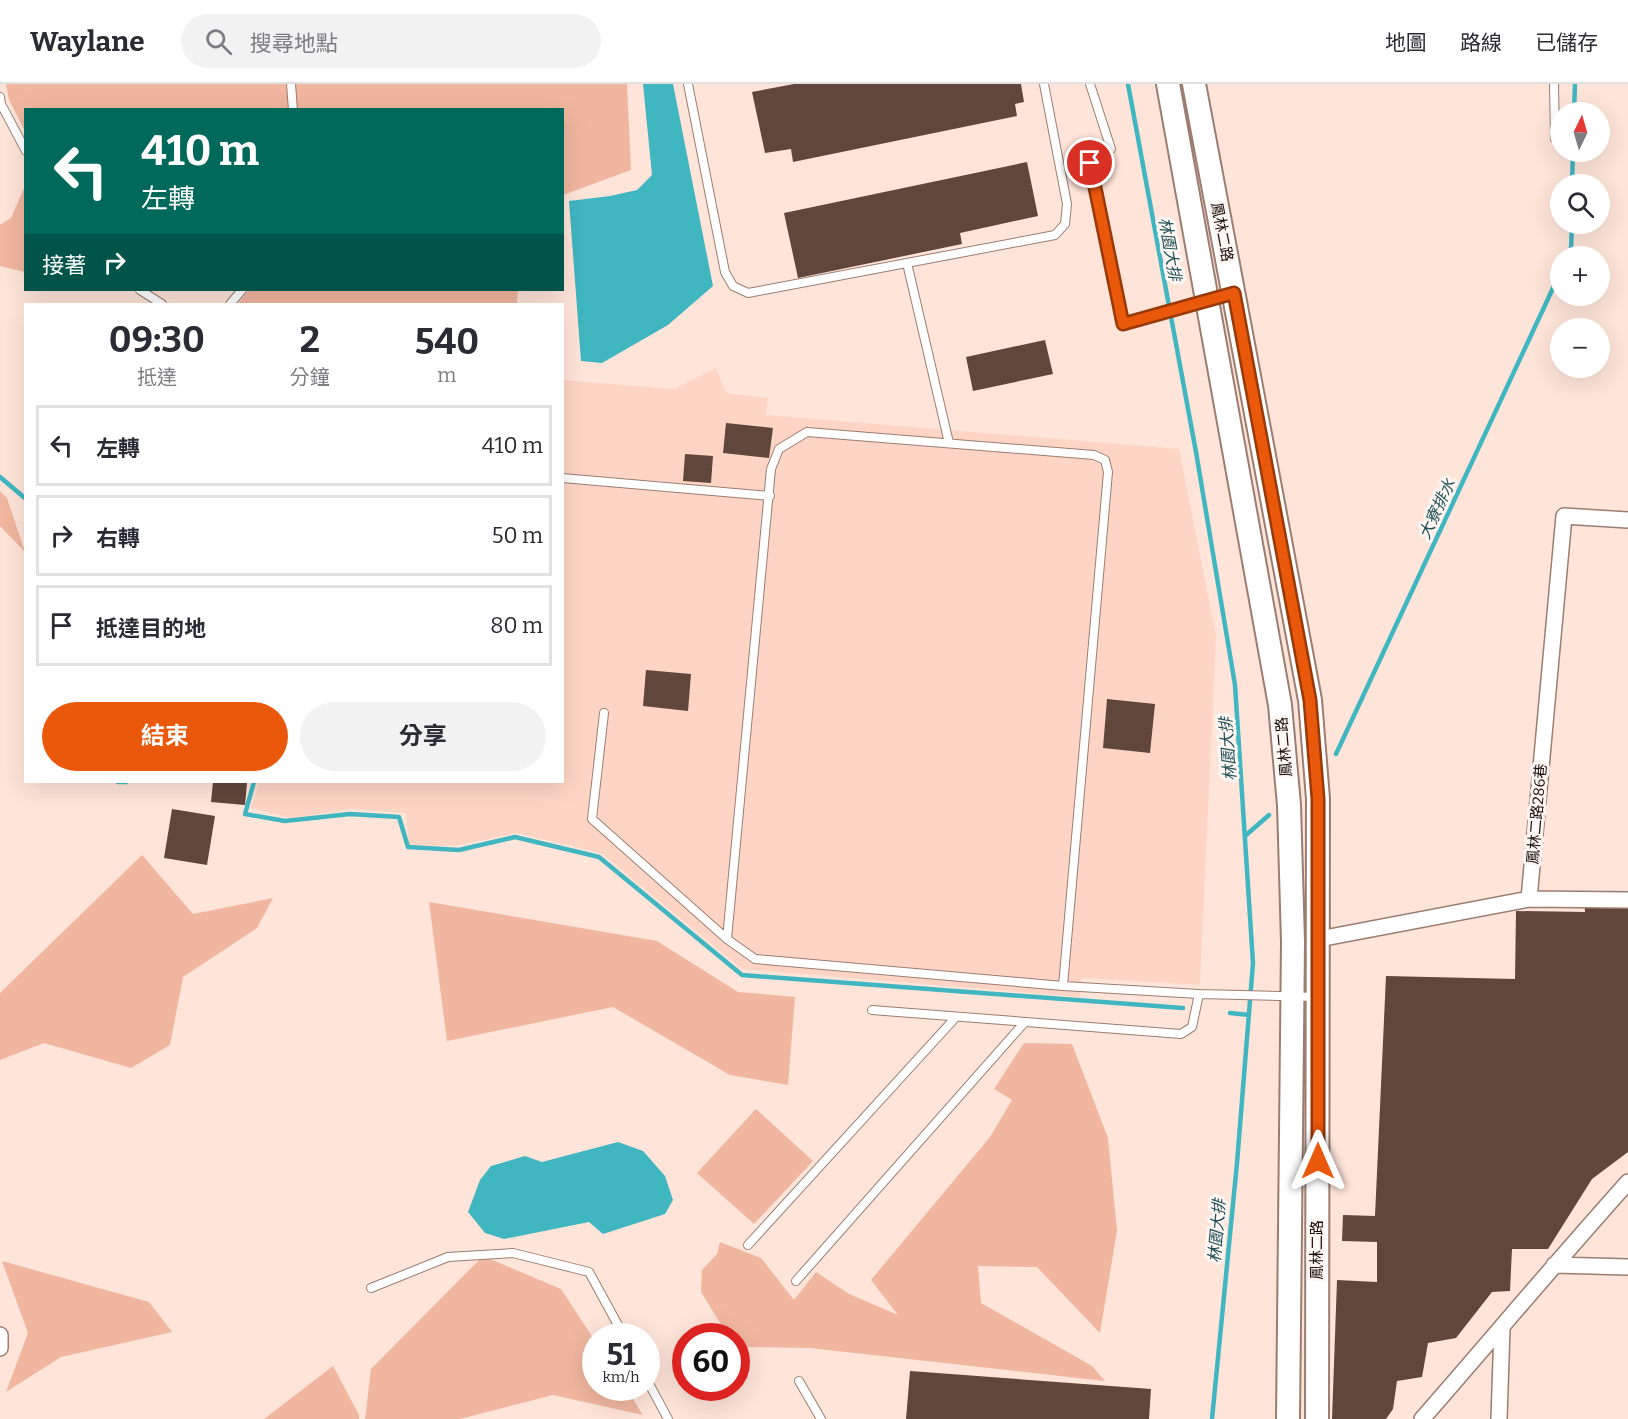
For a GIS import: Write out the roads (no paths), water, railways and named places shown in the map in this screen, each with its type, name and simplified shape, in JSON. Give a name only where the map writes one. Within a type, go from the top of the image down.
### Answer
[{"type":"main road","name":"鳳林二路","points":[[1168,84],[1199,304],[1280,705],[1289,805],[1293,942],[1286,996],[1288,1419]]},
{"type":"main road","name":"鳳林二路","points":[[1194,84],[1310,700],[1318,799],[1317,1419]]},
{"type":"street","name":"鳳林二路286巷","points":[[1529,899],[1564,516],[1628,520]]},
{"type":"street","points":[[1319,939],[1529,899],[1628,900]]},
{"type":"street","points":[[1422,1419],[1628,1182]]},
{"type":"street","points":[[1554,1265],[1628,1267]]},
{"type":"street","points":[[1499,1419],[1502,1328]]},
{"type":"street","points":[[0,1335],[0,1348]]},
{"type":"lane","points":[[291,84],[293,108]]},
{"type":"lane","points":[[688,84],[725,272],[733,286],[748,293],[1054,235],[1065,224],[1067,204],[1044,84]]},
{"type":"lane","points":[[1090,84],[1111,148],[1090,163],[1123,324],[1234,293]]},
{"type":"lane","points":[[1554,84],[1554,102]]},
{"type":"lane","points":[[0,97],[1,104],[24,147]]},
{"type":"lane","points":[[907,263],[948,443]]},
{"type":"lane","points":[[142,291],[160,303]]},
{"type":"lane","points":[[231,303],[241,291]]},
{"type":"lane","points":[[727,939],[771,469],[778,449],[807,432],[1094,455],[1105,460],[1108,472],[1063,986]]},
{"type":"lane","points":[[564,478],[770,496]]},
{"type":"lane","points":[[604,713],[592,819],[727,939],[755,959],[1063,986],[1199,994],[1318,997]]},
{"type":"lane","points":[[872,1010],[1181,1034],[1192,1027],[1199,994]]},
{"type":"lane","points":[[748,1245],[956,1017]]},
{"type":"lane","points":[[796,1281],[1024,1023]]},
{"type":"lane","points":[[371,1288],[448,1257],[513,1253],[589,1272],[617,1323]]},
{"type":"lane","points":[[799,1381],[821,1419]]},
{"type":"lane","points":[[658,1401],[668,1419]]},
{"type":"water","points":[[643,84],[673,84],[713,286],[668,325],[602,363],[581,361],[569,201],[637,190],[652,175]]},
{"type":"water","points":[[618,1142],[643,1151],[665,1176],[673,1200],[665,1214],[603,1234],[589,1222],[504,1239],[485,1233],[468,1212],[480,1180],[491,1166],[525,1156],[542,1162]]},
{"type":"waterway","name":"林園大排","points":[[1128,84],[1196,452],[1235,685],[1253,963],[1237,1163],[1212,1419]]},
{"type":"waterway","name":"大寮排水","points":[[1574,102],[1575,84]]},
{"type":"waterway","name":"大寮排水","points":[[1572,174],[1573,162]]},
{"type":"waterway","name":"大寮排水","points":[[1571,246],[1572,234]]},
{"type":"waterway","name":"大寮排水","points":[[1336,754],[1550,294]]},
{"type":"waterway","points":[[0,477],[24,497]]},
{"type":"waterway","points":[[254,783],[245,814],[285,821],[350,814],[399,817],[408,847],[459,850],[515,837],[599,857],[742,975],[1183,1008]]},
{"type":"waterway","points":[[1245,836],[1269,815]]},
{"type":"waterway","points":[[1230,1013],[1249,1015]]}]
